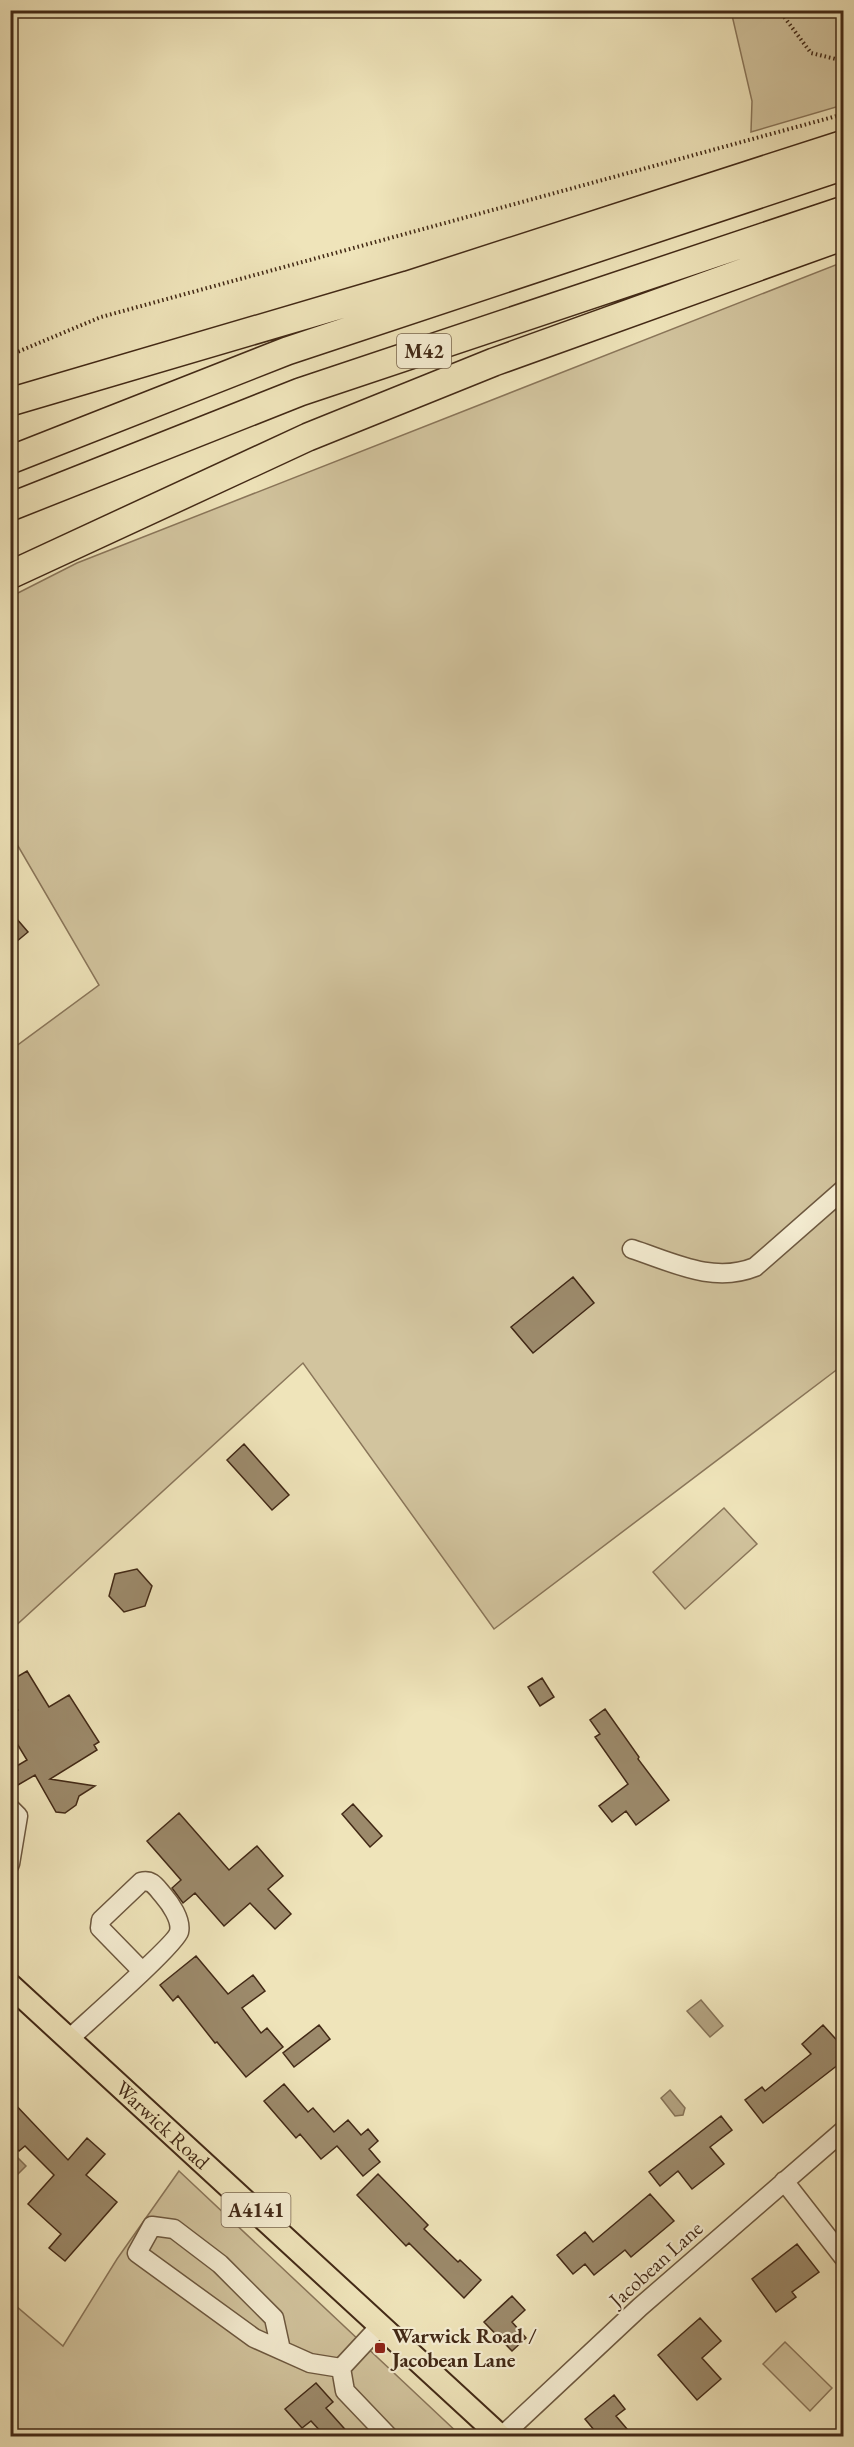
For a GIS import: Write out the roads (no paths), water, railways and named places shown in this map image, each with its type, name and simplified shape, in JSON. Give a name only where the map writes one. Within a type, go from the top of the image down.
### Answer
[{"type":"highway","points":[[10,402],[408,285],[843,144]]},
{"type":"highway","name":"M42","points":[[10,459],[287,351],[843,166]]},
{"type":"highway","name":"M42","points":[[10,507],[300,392],[843,210]]},
{"type":"highway","points":[[10,575],[308,437],[494,362],[843,236]]},
{"type":"main road","name":"Warwick Road","points":[[10,1985],[501,2436]]},
{"type":"street","points":[[632,1249],[705,1274],[740,1273],[755,1267],[843,1189]]},
{"type":"street","points":[[10,1808],[18,1816],[10,1864]]},
{"type":"street","points":[[69,2038],[142,1971],[176,1939],[179,1931],[178,1920],[168,1901],[152,1882],[147,1880],[141,1882],[100,1920],[99,1924],[100,1928],[142,1971]]},
{"type":"street","name":"Jacobean Lane","points":[[501,2436],[640,2307],[843,2130]]},
{"type":"street","points":[[784,2181],[843,2258]]},
{"type":"street","points":[[281,2350],[274,2318],[220,2264],[174,2229],[152,2226],[137,2253],[254,2338],[310,2363],[341,2368]]},
{"type":"street","points":[[341,2368],[380,2326]]},
{"type":"street","points":[[341,2368],[345,2391],[388,2436]]},
{"type":"place","name":"Warwick Road / Jacobean Lane","points":[[380,2348]]}]
